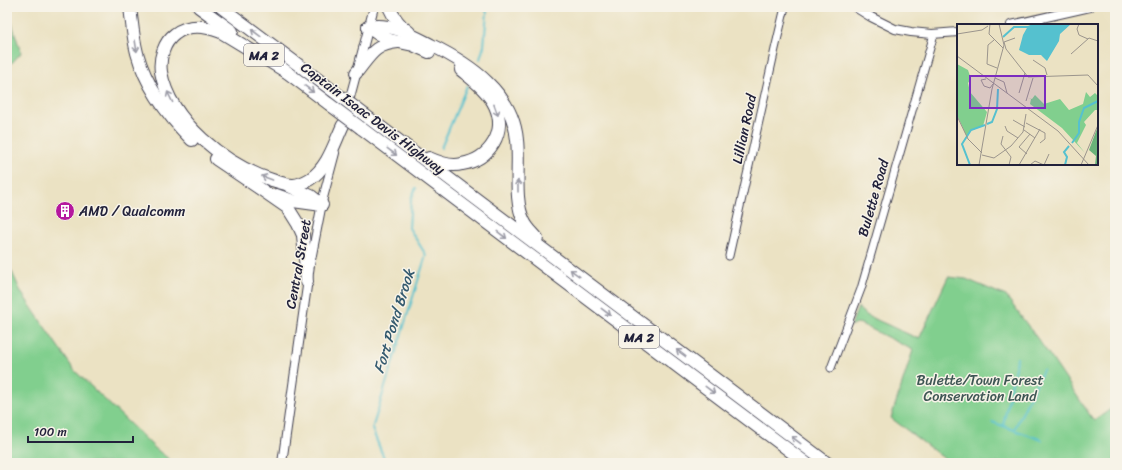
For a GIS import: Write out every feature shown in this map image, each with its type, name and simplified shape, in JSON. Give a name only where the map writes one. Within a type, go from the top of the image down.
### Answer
[{"type":"highway","points":[[130,7],[137,53],[145,75],[161,105],[197,145],[235,173],[288,208],[298,224],[303,236],[307,282]]},
{"type":"highway","name":"Captain Isaac Davis Highway","points":[[199,7],[806,463]]},
{"type":"highway","name":"Captain Isaac Davis Highway","points":[[221,7],[552,256]]},
{"type":"highway","points":[[389,7],[394,16],[406,30],[416,38]]},
{"type":"highway","points":[[368,26],[376,25],[392,27],[447,53],[479,74],[502,98],[515,124],[518,139],[518,196],[520,211],[527,227],[552,256]]},
{"type":"highway","points":[[287,72],[221,32],[210,27],[201,26],[180,30],[171,37],[165,47],[160,65],[162,78],[173,104],[195,132],[214,149],[251,172],[282,183],[311,196],[322,205]]},
{"type":"highway","points":[[368,26],[378,34],[390,40],[413,45],[450,63],[481,87],[495,106],[498,116],[498,129],[495,141],[489,150],[481,157],[473,161],[454,165],[444,164],[416,153]]},
{"type":"highway","points":[[356,73],[376,49],[388,43],[399,42]]},
{"type":"highway","points":[[282,183],[292,185],[301,184],[317,173],[325,165],[343,125]]},
{"type":"highway","points":[[262,190],[293,201],[322,205]]},
{"type":"highway","name":"MA 2","points":[[552,256],[828,463]]},
{"type":"street","name":"Central Street","points":[[282,463],[307,282],[322,205],[374,7]]},
{"type":"street","name":"Lillian Road","points":[[729,256],[774,49],[785,7]]},
{"type":"street","points":[[856,7],[871,17],[895,29],[934,34],[957,32]]},
{"type":"street","points":[[1020,24],[1090,7]]},
{"type":"street","name":"Bulette Road","points":[[832,368],[861,289],[934,34]]},
{"type":"green space","points":[[7,7],[21,53],[7,68]]},
{"type":"green space","points":[[7,261],[21,292],[74,370],[156,449],[174,463],[7,463]]},
{"type":"green space","name":"Bulette/Town Forest Conservation Land","points":[[948,277],[966,279],[1006,296],[1048,353],[1094,421],[1115,406],[1115,463],[950,463],[891,418],[913,350],[861,324],[857,323],[851,326],[858,307],[866,315],[919,339]]},
{"type":"waterway","name":"Fort Pond Brook","points":[[480,59],[484,46],[487,12],[483,7]]},
{"type":"waterway","name":"Fort Pond Brook","points":[[441,148],[467,86]]},
{"type":"waterway","name":"Fort Pond Brook","points":[[386,463],[372,429],[426,255],[409,228],[411,199],[416,188]]},
{"type":"waterway","points":[[1003,426],[1017,358]]},
{"type":"waterway","points":[[1014,430],[1043,370]]},
{"type":"waterway","points":[[992,422],[1042,440]]},
{"type":"place","name":"AMD / Qualcomm","points":[[65,211]]}]
